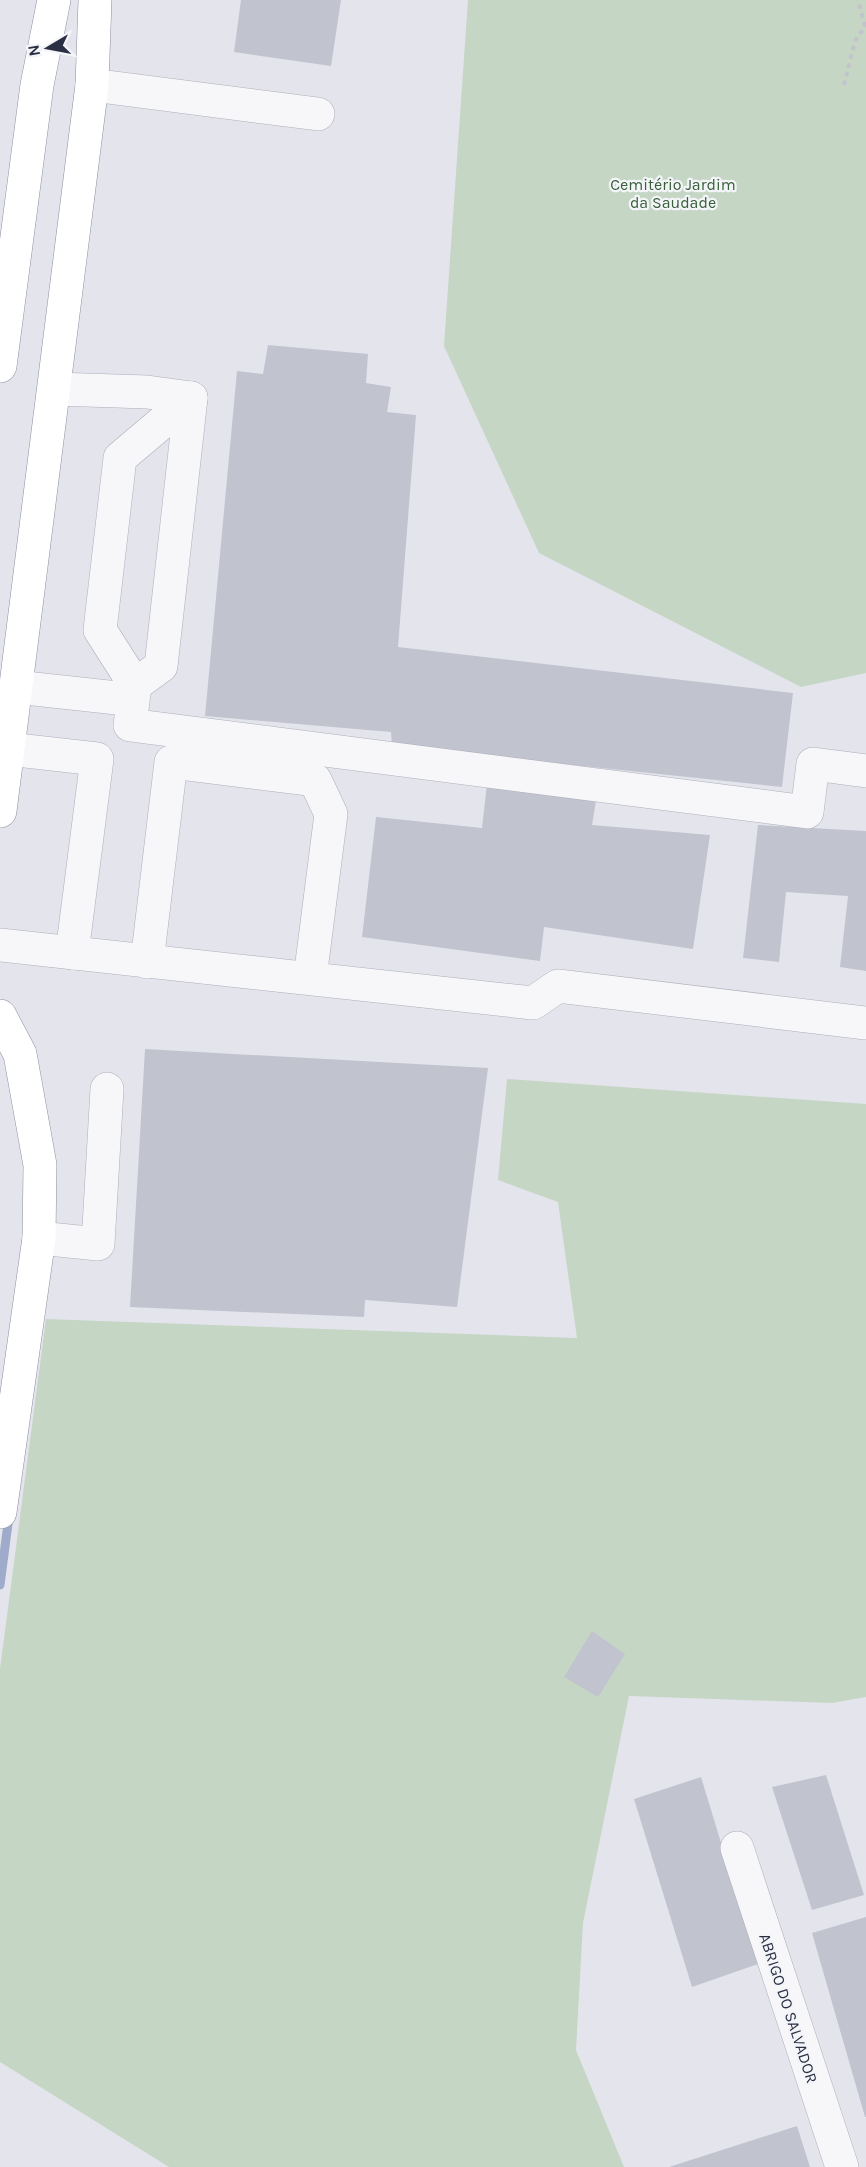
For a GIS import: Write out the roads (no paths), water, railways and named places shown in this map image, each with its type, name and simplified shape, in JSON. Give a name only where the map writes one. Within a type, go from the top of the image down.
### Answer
[{"type":"highway","points":[[0,366],[37,85],[54,0]]},
{"type":"highway","points":[[0,811],[92,85],[95,0]]},
{"type":"highway","points":[[0,1016],[20,1054],[40,1165],[39,1238],[0,1512]]},
{"type":"lane","points":[[92,85],[318,114]]},
{"type":"lane","points":[[0,350],[1,360]]},
{"type":"lane","points":[[55,389],[147,392],[191,398]]},
{"type":"lane","points":[[191,398],[120,459],[100,630],[135,685],[130,725],[807,812],[813,764],[866,771]]},
{"type":"lane","points":[[16,687],[117,698],[160,666],[191,398]]},
{"type":"lane","points":[[8,749],[97,759],[72,953]]},
{"type":"lane","points":[[147,962],[171,762],[315,780],[330,814],[310,978]]},
{"type":"lane","points":[[0,945],[533,1003],[558,986],[866,1023]]},
{"type":"lane","points":[[39,1238],[98,1244],[107,1089]]},
{"type":"lane","name":"ABRIGO DO SALVADOR","points":[[737,1848],[842,2167]]},
{"type":"waterway","points":[[0,1585],[9,1516]]},
{"type":"park label","name":"Cemitério Jardim da Saudade","points":[[673,193]]}]
